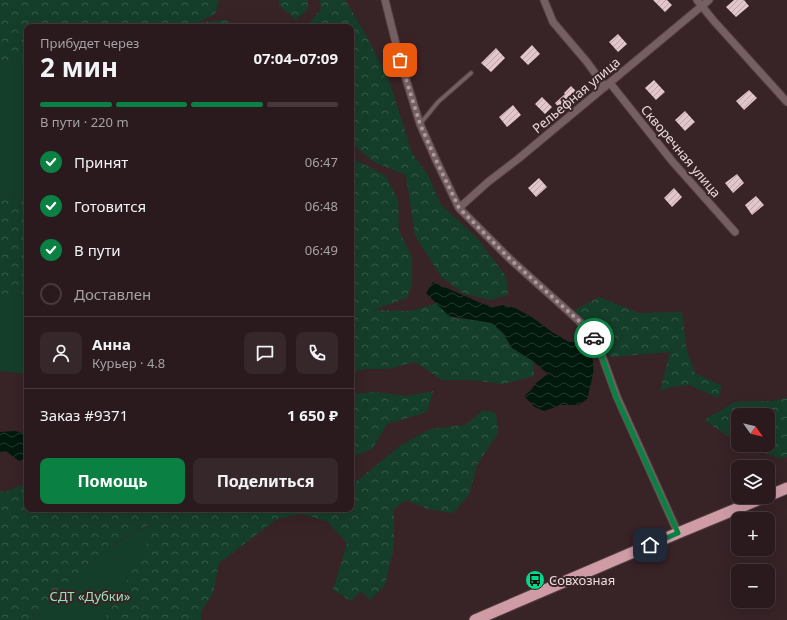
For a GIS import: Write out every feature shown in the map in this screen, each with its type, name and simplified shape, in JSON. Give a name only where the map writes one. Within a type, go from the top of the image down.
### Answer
[{"type":"highway","points":[[775,493],[787,488]]},
{"type":"highway","points":[[475,620],[748,504]]},
{"type":"street","points":[[385,0],[400,60],[420,124],[459,208],[510,259],[579,321],[597,342],[616,397],[678,533]]},
{"type":"street","name":"Скворечная улица","points":[[544,0],[554,22],[672,161],[735,232]]},
{"type":"street","points":[[696,0],[712,20],[787,102]]},
{"type":"street","name":"Рельефная улица","points":[[459,208],[488,182],[518,159],[708,0]]},
{"type":"lane","points":[[420,124],[438,102],[471,73]]},
{"type":"green space","points":[[0,0],[219,0],[215,14],[197,23],[224,20],[235,24],[24,24],[24,58],[3,63],[0,62]]},
{"type":"green space","points":[[279,0],[308,0],[308,9],[296,20],[279,5]]},
{"type":"green space","points":[[320,0],[345,0],[365,33],[390,83],[412,153],[428,175],[441,205],[476,237],[506,276],[508,295],[490,300],[463,293],[442,278],[415,236],[406,175],[374,162],[354,145],[354,24],[308,24],[321,10]]},
{"type":"green space","points":[[24,58],[24,197],[0,196],[0,62],[3,63]]},
{"type":"green space","points":[[354,157],[358,161],[386,176],[398,200],[399,231],[412,257],[412,284],[407,298],[373,310],[410,311],[438,303],[453,318],[496,322],[512,348],[533,361],[534,376],[503,384],[471,380],[442,380],[415,362],[388,369],[365,369],[354,372]]},
{"type":"green space","points":[[0,196],[24,197],[24,296],[0,294]]},
{"type":"green space","points":[[0,294],[24,296],[24,374],[0,371]]},
{"type":"green space","points":[[599,297],[639,313],[682,312],[687,351],[695,373],[722,386],[718,398],[689,385],[672,387],[660,391],[670,352],[611,357],[573,311]]},
{"type":"green space","points":[[433,391],[427,412],[387,424],[372,449],[354,457],[354,394],[374,392],[406,396]]},
{"type":"green space","points":[[787,398],[787,457],[782,459],[762,452],[775,452],[775,408],[731,408],[731,438],[704,420],[735,402],[774,401]]},
{"type":"green space","points":[[483,410],[496,413],[498,433],[477,465],[469,495],[453,513],[428,509],[406,500],[394,509],[394,546],[385,585],[370,600],[361,591],[351,601],[333,590],[347,543],[327,521],[301,514],[277,519],[219,563],[213,593],[201,612],[201,620],[103,620],[128,579],[157,522],[131,533],[104,552],[68,584],[34,620],[0,620],[0,491],[5,492],[24,484],[24,512],[354,512],[354,483],[401,445],[430,429],[465,425]]},
{"type":"green space","name":"СДТ «Дубки»","points":[[158,522],[128,579],[103,620],[34,620],[72,580],[105,551],[132,533]]},
{"type":"water","points":[[433,282],[483,304],[495,307],[503,305],[515,308],[569,342],[584,342],[593,360],[593,376],[588,398],[579,405],[561,405],[544,411],[535,407],[524,396],[537,382],[548,374],[533,361],[512,348],[503,333],[492,323],[449,316],[426,293]]},
{"type":"water","points":[[15,431],[24,433],[24,459],[19,461],[6,451],[0,452],[0,432]]},
{"type":"building","points":[[653,0],[667,0],[672,5],[665,12]]},
{"type":"building","points":[[734,0],[744,0],[749,6],[736,17],[726,7]]},
{"type":"building","points":[[618,34],[627,44],[618,52],[609,42]]},
{"type":"building","points":[[532,45],[540,54],[528,65],[520,57]]},
{"type":"building","points":[[496,48],[505,58],[491,72],[481,63]]},
{"type":"building","points":[[654,80],[665,92],[656,100],[645,88]]},
{"type":"building","points":[[571,86],[576,91],[565,101],[568,104],[561,110],[555,103]]},
{"type":"building","points":[[749,90],[757,98],[744,110],[736,101]]},
{"type":"building","points":[[542,97],[552,107],[545,114],[535,104]]},
{"type":"building","points":[[513,105],[521,115],[507,127],[499,117]]},
{"type":"building","points":[[685,111],[695,122],[685,131],[675,120]]},
{"type":"building","points":[[737,174],[744,183],[733,193],[725,183]]},
{"type":"building","points":[[539,178],[547,187],[536,197],[528,188]]},
{"type":"building","points":[[674,188],[682,197],[672,207],[664,198]]},
{"type":"building","points":[[756,196],[764,205],[752,215],[745,205]]},
{"type":"way so far","points":[[400,60],[420,124],[459,208],[510,259],[579,321],[594,338]]},
{"type":"place","name":"Совхозная","points":[[535,580]]},
{"type":"route","points":[[594,338],[597,342],[616,397],[678,533],[650,545]]}]
